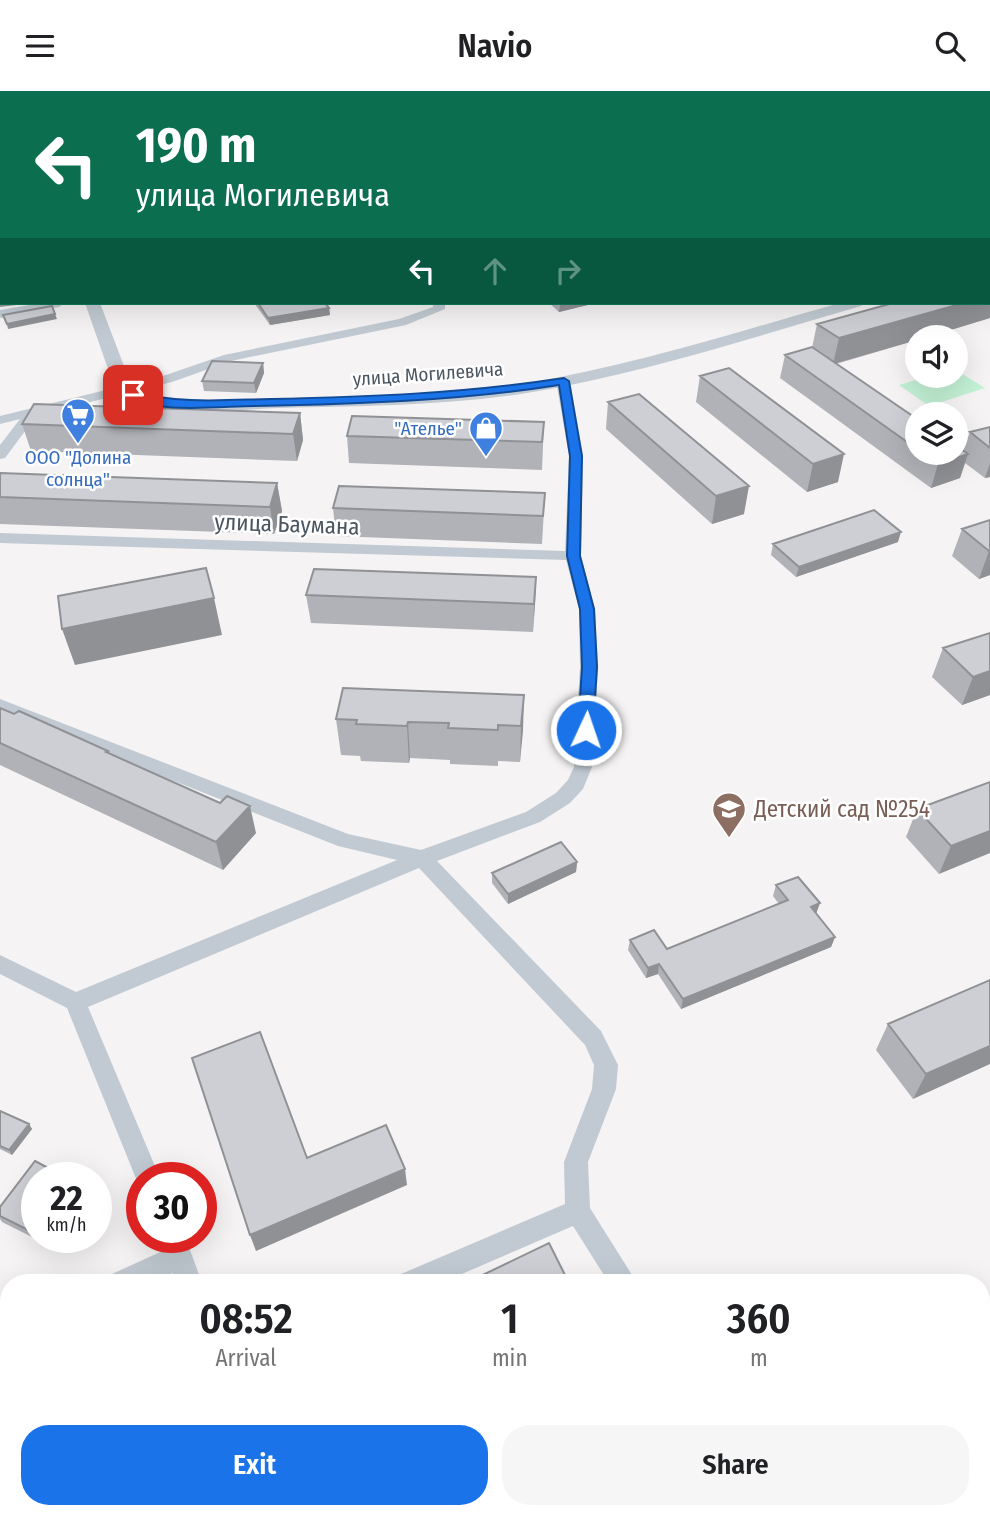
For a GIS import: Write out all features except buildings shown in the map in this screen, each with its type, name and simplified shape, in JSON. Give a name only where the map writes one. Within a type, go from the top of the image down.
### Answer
[{"type":"street","points":[[0,314],[47,305]]},
{"type":"street","points":[[93,305],[127,389]]},
{"type":"street","points":[[0,421],[167,379],[228,358],[402,322],[432,313],[439,309],[439,305]]},
{"type":"street","name":"улица Могилевича","points":[[127,389],[133,395],[148,400],[183,404],[450,395],[564,381],[849,305]]},
{"type":"street","points":[[75,1002],[422,858],[533,817],[563,798],[576,784],[583,767],[589,667],[587,609],[573,556],[576,456],[564,381]]},
{"type":"street","points":[[0,455],[30,415]]},
{"type":"street","name":"улица Баумана","points":[[0,538],[573,556]]},
{"type":"street","points":[[0,705],[345,841],[422,858],[593,1038],[606,1065],[604,1089],[576,1163],[579,1211],[618,1274]]},
{"type":"street","points":[[0,964],[75,1002],[141,1162]]},
{"type":"street","points":[[431,1274],[579,1211]]},
{"type":"street","points":[[134,1274],[166,1253]]},
{"type":"street","points":[[178,1253],[186,1274]]},
{"type":"green space","points":[[968,377],[985,388],[941,402],[923,402],[899,385],[905,383],[905,388],[968,388]]},
{"type":"place","name":"ООО \"Долина солнца\"","points":[[78,445]]},
{"type":"place","name":"\"Ателье\"","points":[[486,458]]},
{"type":"place","name":"Детский сад №254","points":[[729,839]]},
{"type":"route","points":[[133,395],[148,400],[183,404],[349,401],[506,390],[564,381],[576,456],[573,556],[587,609],[589,667],[586,730]]}]
